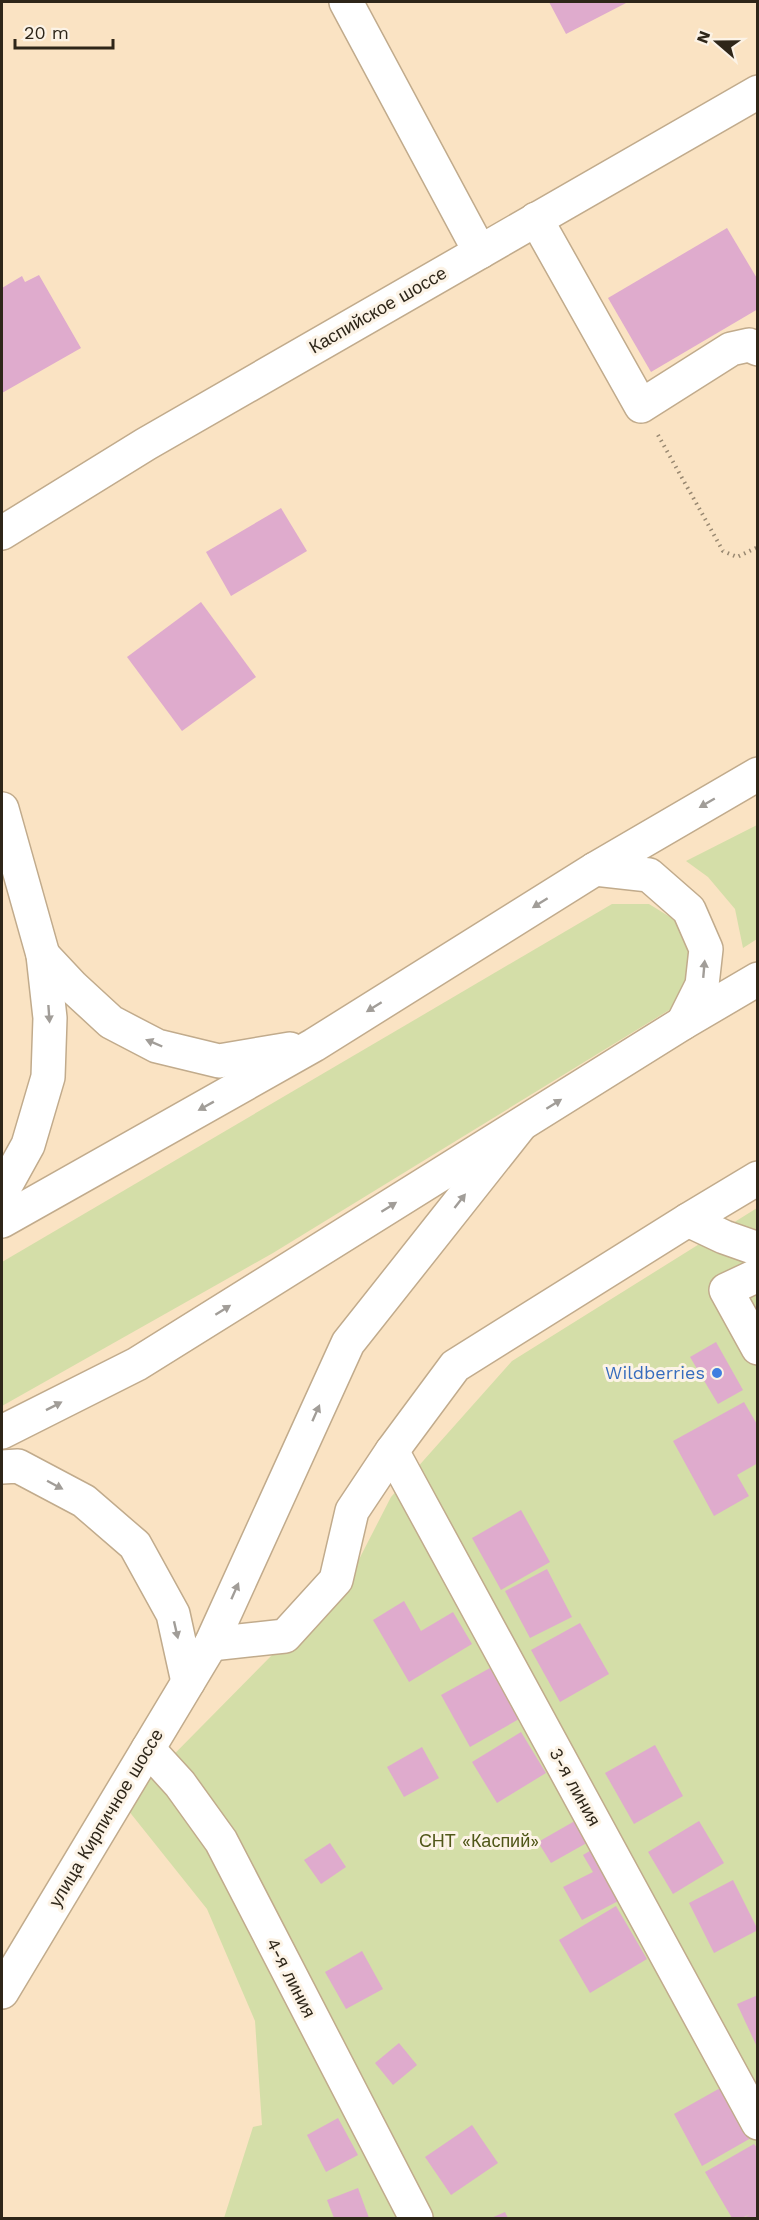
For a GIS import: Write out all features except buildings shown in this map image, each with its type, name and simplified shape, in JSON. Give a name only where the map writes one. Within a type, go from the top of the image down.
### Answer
[{"type":"main road","points":[[346,2],[480,252]]},
{"type":"main road","name":"Каспийское шоссе","points":[[2,533],[146,444],[758,92]]},
{"type":"main road","points":[[536,219],[641,406],[731,349],[749,345],[758,349]]},
{"type":"main road","points":[[2,1221],[314,1045],[595,869],[758,774]]},
{"type":"main road","points":[[2,809],[43,955],[50,1018],[48,1077],[28,1145],[2,1192]]},
{"type":"main road","points":[[595,869],[649,875],[689,910],[706,949],[702,985],[683,1023]]},
{"type":"main road","points":[[43,955],[111,1022],[158,1046],[219,1061],[314,1045]]},
{"type":"main road","points":[[2,1432],[137,1364],[683,1023],[758,979]]},
{"type":"main road","name":"улица Кирпичное шоссе","points":[[2,1992],[211,1644],[348,1343],[522,1124]]},
{"type":"main road","points":[[211,1644],[285,1636],[336,1580],[352,1511],[392,1451],[455,1366],[758,1178]]},
{"type":"main road","points":[[687,1220],[758,1249]]},
{"type":"main road","points":[[758,1275],[726,1290],[758,1348]]},
{"type":"main road","name":"3-я линия","points":[[392,1451],[758,2123]]},
{"type":"main road","points":[[2,1467],[18,1466],[84,1501],[135,1545],[173,1614],[188,1682]]},
{"type":"main road","name":"4-я линия","points":[[148,1749],[180,1784],[221,1841],[416,2218]]},
{"type":"path","points":[[641,406],[723,551],[737,557],[758,547]]},
{"type":"green space","points":[[757,825],[757,939],[743,948],[735,909],[708,877],[686,861]]},
{"type":"green space","points":[[612,904],[649,904],[675,920],[689,941],[692,972],[679,1004],[273,1253],[2,1406],[2,1262]]},
{"type":"green space","name":"СНТ «Каспий»","points":[[757,1208],[757,2218],[224,2218],[253,2127],[262,2125],[255,2021],[207,1909],[124,1805],[351,1575],[391,1497],[512,1361]]},
{"type":"place","name":"Wildberries","points":[[717,1373]]}]
